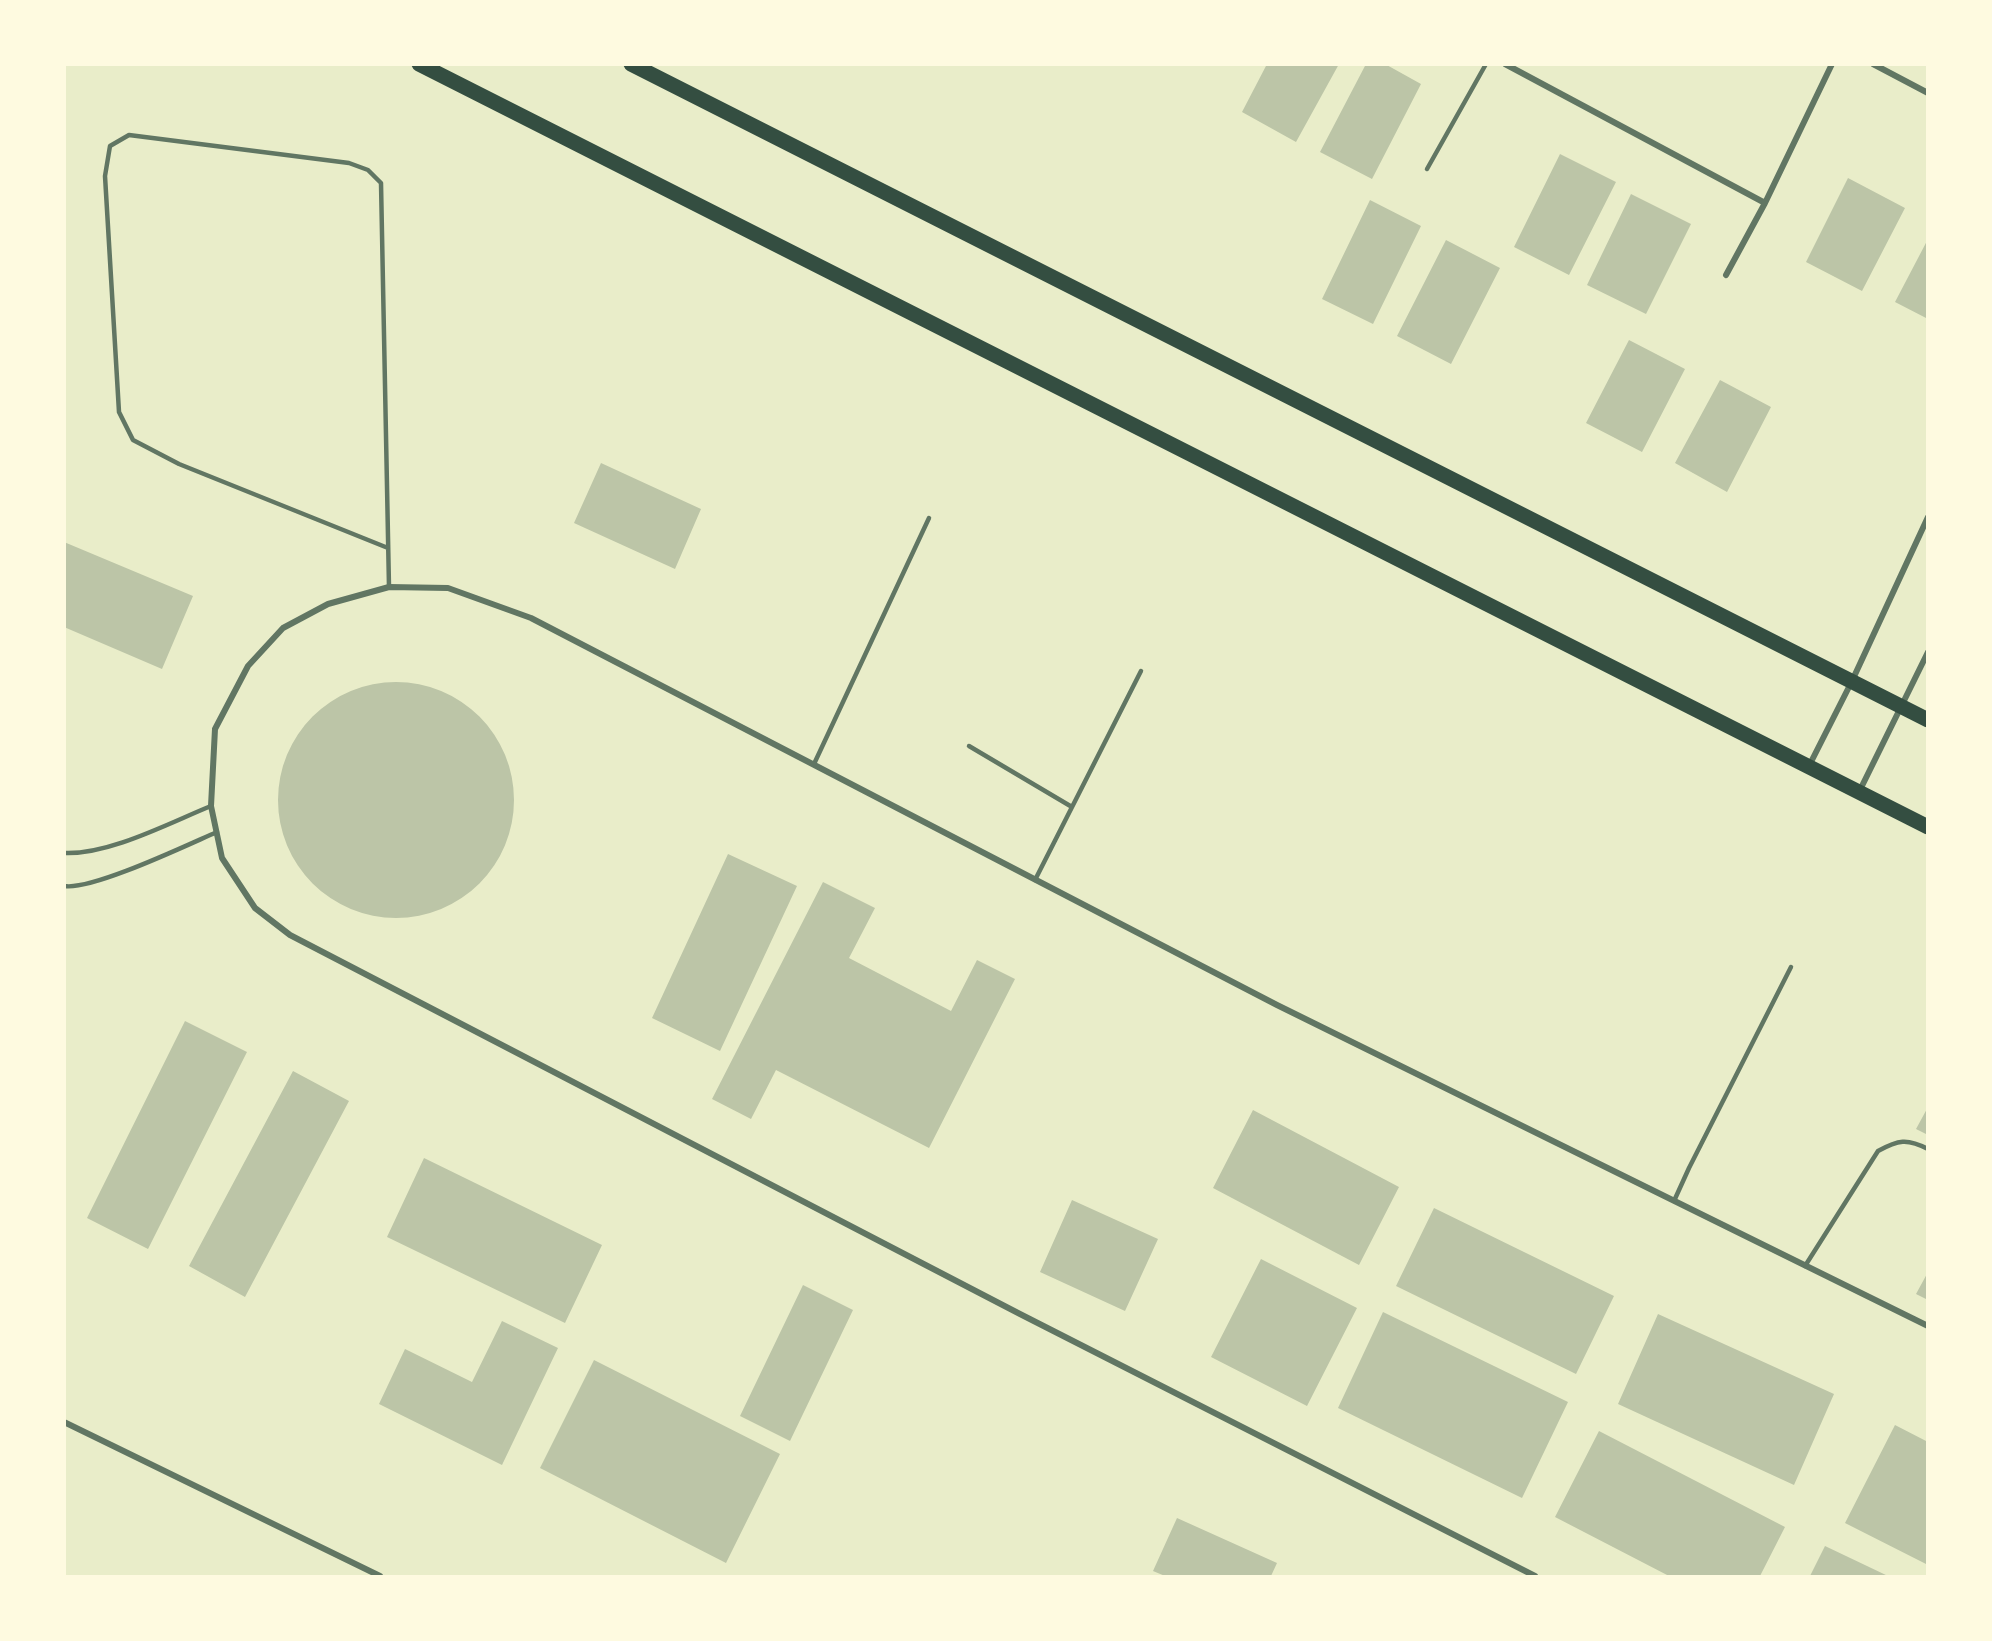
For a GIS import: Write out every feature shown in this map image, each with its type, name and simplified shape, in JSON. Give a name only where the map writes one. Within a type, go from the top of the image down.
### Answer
[{"type":"main road","points":[[419,64],[1928,827]]},
{"type":"main road","points":[[631,64],[1928,720]]},
{"type":"street","points":[[1505,64],[1765,203]]},
{"type":"street","points":[[1726,275],[1765,203],[1832,64]]},
{"type":"street","points":[[1873,64],[1928,93]]},
{"type":"street","points":[[1809,766],[1852,681],[1928,518]]},
{"type":"street","points":[[1535,1576],[999,1303],[290,935],[255,908],[222,858],[211,806],[215,729],[248,666],[283,628],[328,604],[389,587],[448,588],[531,618],[1277,1005],[1928,1326]]},
{"type":"street","points":[[1858,792],[1928,652]]},
{"type":"street","points":[[64,1422],[380,1576]]},
{"type":"lane","points":[[1427,169],[1486,64]]},
{"type":"lane","points":[[388,548],[179,464],[133,440],[119,412],[105,176],[110,146],[129,135],[349,163],[368,170],[381,183],[389,587]]},
{"type":"lane","points":[[814,764],[929,518]]},
{"type":"lane","points":[[1035,880],[1141,671]]},
{"type":"lane","points":[[969,746],[1072,807]]},
{"type":"lane","points":[[64,853],[81,854],[103,849],[211,806]]},
{"type":"lane","points":[[64,886],[81,886],[217,832]]},
{"type":"lane","points":[[1674,1201],[1791,967]]},
{"type":"lane","points":[[1805,1266],[1878,1151],[1896,1141],[1916,1143],[1928,1149]]},
{"type":"building","points":[[1267,64],[1339,64],[1296,142],[1242,112]]},
{"type":"building","points":[[1366,64],[1385,64],[1421,84],[1372,179],[1320,152]]},
{"type":"building","points":[[1560,154],[1616,182],[1569,275],[1514,247]]},
{"type":"building","points":[[1848,178],[1905,208],[1862,291],[1806,262]]},
{"type":"building","points":[[1631,194],[1691,224],[1646,314],[1587,285]]},
{"type":"building","points":[[1370,200],[1421,226],[1373,324],[1322,299]]},
{"type":"building","points":[[1928,239],[1928,319],[1895,302]]},
{"type":"building","points":[[1446,240],[1500,268],[1451,364],[1397,336]]},
{"type":"building","points":[[1629,340],[1685,369],[1642,452],[1586,423]]},
{"type":"building","points":[[1720,380],[1771,407],[1727,492],[1675,463]]},
{"type":"building","points":[[601,463],[701,509],[675,569],[574,523]]},
{"type":"building","points":[[64,542],[193,596],[162,669],[64,627]]},
{"type":"building","points":[[396,682],[441,691],[471,709],[487,725],[505,755],[514,800],[505,845],[487,875],[471,891],[441,909],[396,918],[351,909],[321,891],[305,875],[287,845],[278,800],[287,755],[305,725],[321,709],[351,691]]},
{"type":"building","points":[[728,854],[797,886],[720,1051],[652,1018]]},
{"type":"building","points":[[823,882],[875,908],[849,958],[951,1011],[977,960],[1015,979],[929,1148],[776,1070],[751,1119],[712,1099]]},
{"type":"building","points":[[185,1021],[247,1052],[148,1249],[87,1218]]},
{"type":"building","points":[[293,1071],[349,1101],[245,1297],[189,1266]]},
{"type":"building","points":[[1928,1107],[1928,1135],[1916,1129]]},
{"type":"building","points":[[1253,1110],[1399,1187],[1359,1265],[1213,1188]]},
{"type":"building","points":[[424,1158],[602,1245],[565,1323],[387,1237]]},
{"type":"building","points":[[1072,1200],[1158,1239],[1125,1311],[1040,1272]]},
{"type":"building","points":[[1434,1208],[1614,1296],[1576,1374],[1396,1286]]},
{"type":"building","points":[[1261,1259],[1357,1308],[1307,1406],[1211,1357]]},
{"type":"building","points":[[1928,1272],[1928,1300],[1916,1294]]},
{"type":"building","points":[[803,1285],[853,1310],[790,1441],[740,1416]]},
{"type":"building","points":[[1383,1312],[1568,1402],[1522,1498],[1338,1408]]},
{"type":"building","points":[[1658,1314],[1834,1394],[1794,1485],[1618,1404]]},
{"type":"building","points":[[502,1321],[558,1348],[502,1465],[379,1404],[405,1349],[472,1382]]},
{"type":"building","points":[[594,1360],[780,1454],[726,1563],[540,1468]]},
{"type":"building","points":[[1895,1425],[1928,1442],[1928,1565],[1845,1523]]},
{"type":"building","points":[[1599,1431],[1785,1527],[1760,1576],[1669,1576],[1555,1517]]},
{"type":"building","points":[[1177,1518],[1277,1563],[1271,1576],[1165,1576],[1153,1571]]},
{"type":"building","points":[[1825,1546],[1888,1576],[1810,1576]]}]
